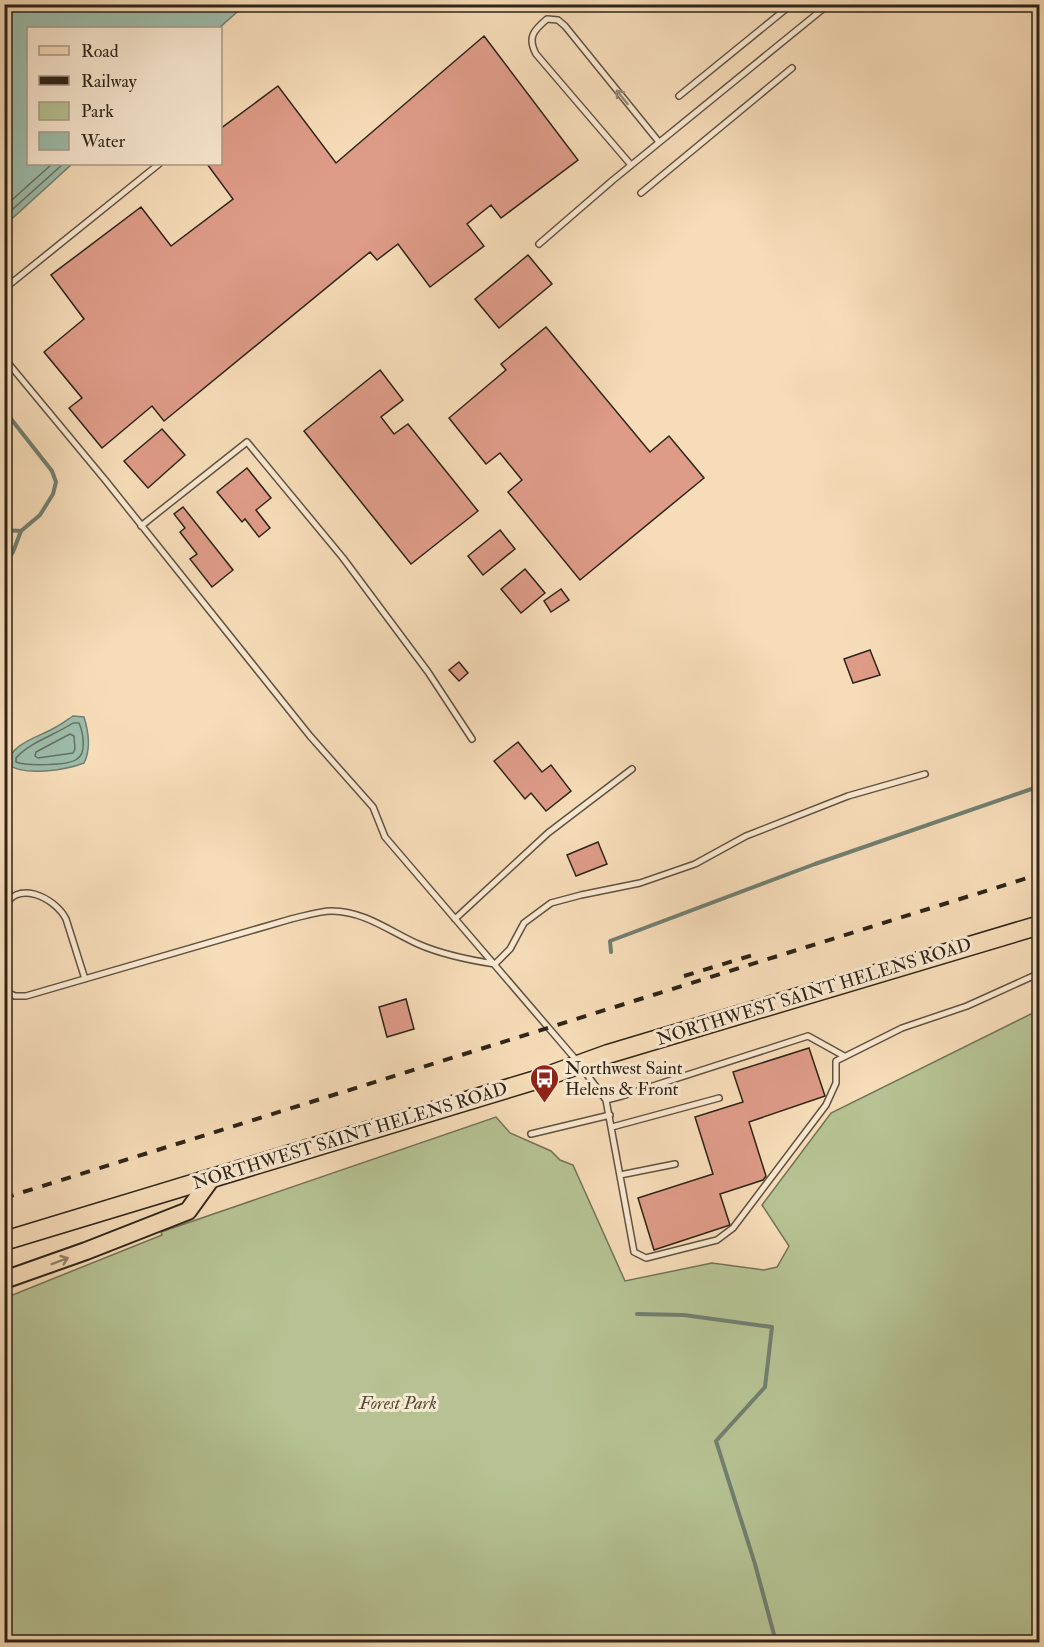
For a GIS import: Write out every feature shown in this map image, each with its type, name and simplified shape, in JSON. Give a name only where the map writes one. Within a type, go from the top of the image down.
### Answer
[{"type":"highway","name":"NORTHWEST SAINT HELENS ROAD","points":[[5,1242],[539,1079],[608,1054],[1040,925]]},
{"type":"main road","points":[[4,1280],[86,1251],[188,1210],[211,1179]]},
{"type":"lane","points":[[679,96],[792,4]]},
{"type":"lane","points":[[539,244],[631,165],[829,4]]},
{"type":"lane","points":[[631,165],[531,46],[534,30],[546,19],[558,21],[565,26],[659,142]]},
{"type":"lane","points":[[641,193],[792,68]]},
{"type":"lane","points":[[4,289],[158,165]]},
{"type":"lane","points":[[4,358],[310,736],[373,807],[385,837],[495,964],[579,1064],[606,1100],[634,1252],[646,1258],[717,1240],[733,1228],[826,1105],[836,1083],[836,1061],[902,1028],[967,1006],[1040,973]]},
{"type":"lane","points":[[141,526],[247,442],[343,558],[428,672],[472,739]]},
{"type":"lane","points":[[455,920],[548,833],[632,769]]},
{"type":"lane","points":[[495,964],[510,949],[524,923],[550,903],[640,884],[695,864],[746,836],[848,796],[925,774]]},
{"type":"lane","points":[[4,910],[9,899],[15,895],[28,893],[45,898],[62,911],[85,979]]},
{"type":"lane","points":[[4,991],[15,996],[26,996],[291,919],[331,911],[369,920],[419,945],[454,957],[495,964]]},
{"type":"lane","points":[[606,1100],[808,1036],[844,1056]]},
{"type":"lane","points":[[612,1127],[719,1098]]},
{"type":"lane","points":[[531,1134],[610,1115]]},
{"type":"lane","points":[[620,1175],[675,1164]]},
{"type":"green space","name":"Forest Park","points":[[1039,1010],[1039,1642],[5,1642],[5,1298],[162,1235],[161,1232],[496,1117],[510,1133],[551,1151],[560,1160],[573,1165],[625,1281],[712,1263],[764,1270],[777,1267],[789,1246],[762,1205],[831,1113]]},
{"type":"water","points":[[5,4],[245,4],[220,27],[27,27],[27,165],[71,165],[5,225]]},
{"type":"water","points":[[73,716],[84,717],[86,723],[88,747],[84,763],[45,771],[24,770],[8,764],[14,751],[20,746]]},
{"type":"building","points":[[484,36],[578,160],[501,218],[491,205],[467,224],[484,246],[430,287],[398,244],[377,260],[370,252],[164,421],[152,406],[102,448],[69,408],[82,398],[44,352],[84,319],[51,275],[141,207],[171,246],[233,199],[208,165],[222,165],[222,128],[278,86],[336,163]]},
{"type":"building","points":[[528,255],[552,284],[499,328],[475,299]]},
{"type":"building","points":[[546,327],[650,452],[669,436],[704,478],[580,580],[508,492],[522,480],[500,453],[486,464],[449,418],[506,370],[501,364]]},
{"type":"building","points":[[380,370],[403,400],[381,417],[394,434],[408,424],[478,511],[411,564],[304,431]]},
{"type":"building","points":[[162,429],[185,455],[148,488],[124,461]]},
{"type":"building","points":[[247,468],[271,498],[256,510],[270,528],[259,537],[245,519],[242,522],[217,492]]},
{"type":"building","points":[[183,507],[233,570],[212,587],[190,559],[197,554],[180,532],[185,528],[174,514]]},
{"type":"building","points":[[500,530],[515,549],[483,575],[468,556]]},
{"type":"building","points":[[525,569],[545,593],[521,613],[501,589]]},
{"type":"building","points":[[561,589],[569,600],[551,612],[544,601]]},
{"type":"building","points":[[870,650],[880,675],[853,683],[844,659]]},
{"type":"building","points":[[459,662],[468,673],[459,681],[449,670]]},
{"type":"building","points":[[518,742],[542,772],[551,765],[571,791],[546,811],[531,793],[525,799],[494,761]]},
{"type":"building","points":[[598,842],[607,864],[576,876],[567,855]]},
{"type":"building","points":[[406,999],[414,1029],[387,1037],[379,1007]]},
{"type":"building","points":[[809,1048],[825,1096],[749,1122],[766,1176],[763,1180],[720,1194],[730,1225],[654,1250],[638,1198],[713,1174],[695,1117],[743,1102],[733,1072]]},
{"type":"waterway","points":[[4,410],[52,471],[56,482],[53,494],[40,515],[21,531],[13,552],[4,564]]},
{"type":"waterway","points":[[4,530],[21,531]]},
{"type":"waterway","points":[[611,952],[610,941],[815,864],[1040,786]]},
{"type":"waterway","points":[[637,1314],[684,1315],[772,1327],[765,1387],[716,1441],[755,1564],[776,1642]]},
{"type":"railway","points":[[4,1198],[1040,874]]},
{"type":"railway","points":[[684,976],[756,954]]},
{"type":"place","name":"Northwest Saint Helens & Front","points":[[544,1104]]}]
